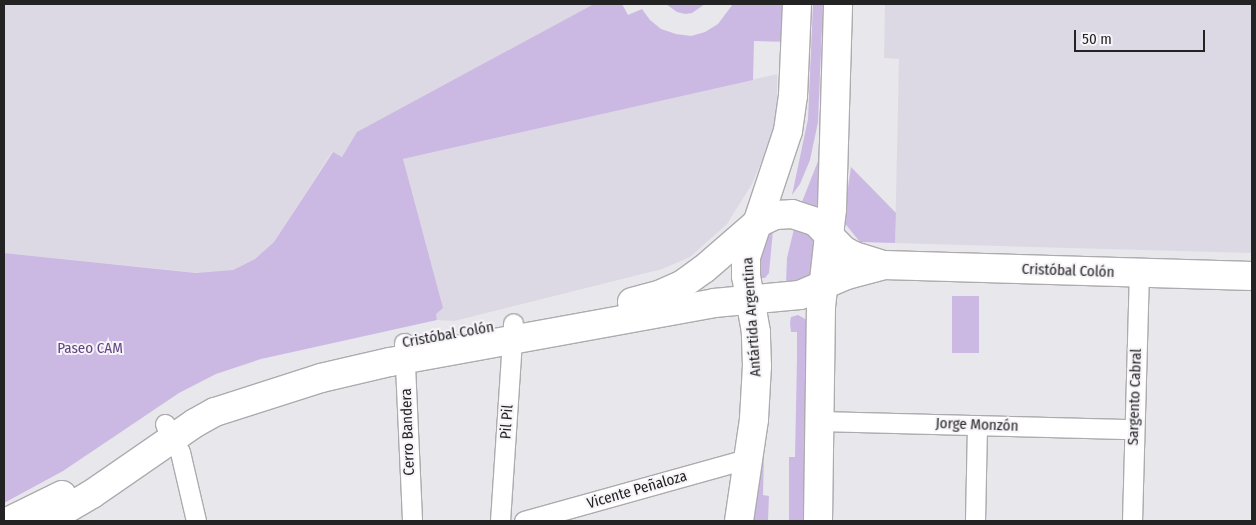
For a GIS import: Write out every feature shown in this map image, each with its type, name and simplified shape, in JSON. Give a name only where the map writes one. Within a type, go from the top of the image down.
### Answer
[{"type":"main road","name":"Antártida Argentina","points":[[740,520],[756,400],[756,332],[749,314],[740,301],[748,249],[788,131],[793,96],[797,4]]},
{"type":"main road","points":[[818,521],[822,287],[832,204],[838,4]]},
{"type":"main road","name":"Cristóbal Colón","points":[[513,331],[661,294],[694,277],[756,224],[775,215],[792,214],[816,222],[829,233],[838,246],[849,254],[884,265],[1252,276]]},
{"type":"main road","name":"Cristóbal Colón","points":[[9,521],[68,491],[169,431],[248,400],[346,372],[405,351],[513,331],[740,301],[791,297],[822,287],[847,275],[884,265]]},
{"type":"main road","name":"Cristóbal Colón","points":[[46,521],[84,498],[169,431]]},
{"type":"street","name":"Sargento Cabral","points":[[1132,521],[1139,273]]},
{"type":"street","name":"Pil Pil","points":[[500,521],[513,331]]},
{"type":"street","name":"Cerro Bandera","points":[[405,351],[412,521]]},
{"type":"street","name":"Jorge Monzón","points":[[819,421],[1134,429]]},
{"type":"street","points":[[975,521],[977,425]]},
{"type":"street","points":[[169,431],[181,457],[196,521]]},
{"type":"street","name":"Vicente Peñaloza","points":[[524,521],[749,458]]},
{"type":"shaded area","points":[[4,4],[594,4],[342,157],[332,152],[274,242],[265,251],[255,259],[233,270],[209,274],[4,253]]},
{"type":"shaded area","points":[[885,4],[1252,4],[1252,253],[895,243],[899,59],[884,58]]},
{"type":"shaded area","points":[[777,74],[777,109],[772,136],[752,184],[727,224],[690,257],[662,269],[454,321],[437,320],[403,159]]},
{"type":"green space","name":"Paseo CAM","points":[[594,4],[622,4],[628,15],[642,9],[650,20],[661,29],[691,36],[705,32],[718,24],[733,4],[790,4],[789,42],[754,41],[753,80],[403,159],[443,308],[436,314],[437,320],[261,359],[216,374],[179,393],[63,471],[4,503],[4,253],[196,273],[233,270],[255,259],[274,242],[333,152],[342,157],[357,132]]},
{"type":"green space","points":[[666,4],[705,4],[692,13],[685,14],[677,12]]},
{"type":"green space","points":[[813,4],[823,4],[818,122],[810,160],[800,184],[792,195],[808,119]]},
{"type":"green space","points":[[820,156],[826,219],[800,207]]},
{"type":"green space","points":[[851,167],[896,213],[895,243],[860,242],[843,221]]},
{"type":"green space","points":[[794,229],[814,230],[818,265],[807,282],[786,284],[787,258]]},
{"type":"green space","points":[[773,230],[769,273],[765,278],[760,278],[754,270],[759,238]]},
{"type":"green space","points":[[952,296],[979,296],[979,353],[952,353]]},
{"type":"green space","points":[[798,315],[807,320],[809,521],[789,521],[789,457],[795,457],[797,359],[797,332],[791,332],[790,323],[791,317]]},
{"type":"green space","points":[[765,408],[763,495],[769,496],[768,521],[751,521],[757,491]]}]
